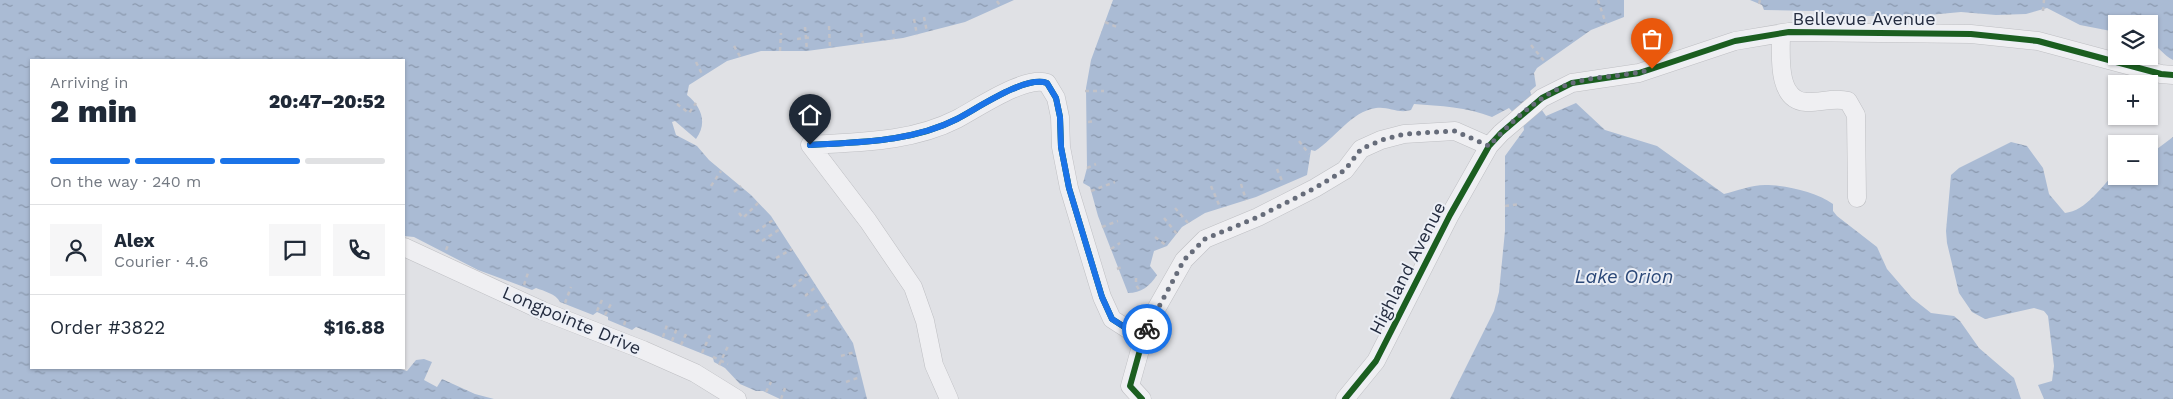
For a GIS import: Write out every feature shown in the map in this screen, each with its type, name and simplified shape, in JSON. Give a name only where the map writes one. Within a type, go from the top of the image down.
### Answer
[{"type":"street","name":"Bellevue Avenue","points":[[1489,146],[1501,133],[1542,98],[1572,83],[1639,73],[1727,43],[1781,33],[1971,34],[2038,40],[2161,74],[2173,75]]},
{"type":"street","points":[[1781,33],[1784,79],[1788,94],[1805,102],[1840,99],[1848,101],[1856,114],[1857,198]]},
{"type":"street","points":[[949,399],[934,365],[925,321],[914,287],[874,229],[810,145],[896,138],[916,134],[943,126],[1019,86],[1040,80],[1047,83],[1056,98],[1060,117],[1061,147],[1069,188],[1102,297],[1112,319],[1143,339]]},
{"type":"street","points":[[1142,399],[1126,392],[1151,318],[1184,260],[1205,239],[1258,217],[1315,188],[1345,170],[1361,149],[1382,140],[1404,134],[1455,131],[1489,146]]},
{"type":"street","name":"Highland Avenue","points":[[1345,399],[1376,361],[1450,215],[1489,146]]},
{"type":"street","name":"Longpointe Drive","points":[[405,247],[543,311],[678,365],[737,399]]},
{"type":"path","points":[[1598,0],[1606,24]]},
{"type":"path","points":[[2042,11],[2044,0]]},
{"type":"path","points":[[997,1],[1001,7]]},
{"type":"path","points":[[924,17],[927,32]]},
{"type":"path","points":[[914,19],[916,35]]},
{"type":"path","points":[[1105,22],[1117,27]]},
{"type":"path","points":[[829,26],[830,48]]},
{"type":"path","points":[[804,27],[807,51]]},
{"type":"path","points":[[893,30],[894,39]]},
{"type":"path","points":[[780,33],[780,51]]},
{"type":"path","points":[[861,33],[863,43]]},
{"type":"path","points":[[797,39],[813,37]]},
{"type":"path","points":[[1531,45],[1545,62]]},
{"type":"path","points":[[734,46],[740,58]]},
{"type":"path","points":[[696,62],[703,76]]},
{"type":"path","points":[[1086,90],[1104,91]]},
{"type":"path","points":[[677,104],[689,113],[696,103]]},
{"type":"path","points":[[1088,122],[1096,121]]},
{"type":"path","points":[[1299,141],[1309,154]]},
{"type":"path","points":[[1086,168],[1096,164]]},
{"type":"path","points":[[1278,169],[1283,183]]},
{"type":"path","points":[[711,186],[721,171]]},
{"type":"path","points":[[1091,191],[1115,182]]},
{"type":"path","points":[[1241,184],[1246,200]]},
{"type":"path","points":[[734,192],[741,186]]},
{"type":"path","points":[[1211,186],[1220,208]]},
{"type":"path","points":[[739,213],[744,218],[758,203]]},
{"type":"path","points":[[1505,206],[1521,204]]},
{"type":"path","points":[[1175,208],[1188,223]]},
{"type":"path","points":[[1164,218],[1177,234]]},
{"type":"path","points":[[756,232],[774,220]]},
{"type":"path","points":[[1102,227],[1118,221]]},
{"type":"path","points":[[762,241],[780,229]]},
{"type":"path","points":[[1155,237],[1167,246]]},
{"type":"path","points":[[1111,249],[1120,244]]},
{"type":"path","points":[[776,258],[792,249]]},
{"type":"path","points":[[1117,269],[1124,266]]},
{"type":"path","points":[[523,286],[529,270]]},
{"type":"path","points":[[793,286],[807,274]]},
{"type":"path","points":[[1136,278],[1136,285],[1140,291]]},
{"type":"path","points":[[805,296],[817,286]]},
{"type":"path","points":[[564,304],[571,288]]},
{"type":"path","points":[[597,311],[602,300]]},
{"type":"path","points":[[605,315],[611,304]]},
{"type":"path","points":[[808,316],[829,304]]},
{"type":"path","points":[[624,327],[626,319]]},
{"type":"path","points":[[663,337],[667,325]]},
{"type":"path","points":[[672,341],[677,328]]},
{"type":"path","points":[[681,345],[687,332]]},
{"type":"path","points":[[702,353],[710,335]]},
{"type":"path","points":[[720,363],[728,344]]},
{"type":"path","points":[[841,356],[855,352]]},
{"type":"path","points":[[713,357],[720,363],[728,364]]},
{"type":"path","points":[[846,382],[860,377]]},
{"type":"path","points":[[766,392],[771,382]]},
{"type":"path","points":[[781,399],[785,388]]},
{"type":"water","points":[[0,0],[1014,0],[965,22],[903,38],[807,51],[761,51],[727,61],[689,85],[687,95],[696,104],[702,121],[700,133],[696,139],[675,121],[672,122],[676,135],[697,146],[709,160],[751,195],[771,216],[853,343],[867,399],[780,399],[763,391],[756,391],[740,384],[725,368],[714,362],[713,358],[636,327],[632,330],[608,320],[608,317],[597,312],[593,315],[560,302],[553,295],[543,290],[536,288],[532,290],[478,270],[414,237],[405,236],[405,59],[30,59],[30,369],[400,369],[407,371],[416,360],[424,359],[432,362],[424,380],[437,387],[442,379],[475,394],[494,399],[0,399]]},
{"type":"water","name":"Lake Orion","points":[[1113,0],[1624,0],[1624,17],[1591,30],[1537,68],[1534,73],[1536,86],[1530,91],[1546,116],[1576,103],[1605,130],[1657,146],[1724,194],[1755,186],[1773,185],[1800,190],[1818,196],[1833,204],[1833,211],[1837,216],[1877,247],[1887,269],[1912,298],[1931,313],[1954,316],[1960,321],[1979,348],[2014,378],[2021,399],[1450,399],[1494,311],[1499,292],[1505,231],[1505,156],[1524,130],[1523,124],[1509,108],[1492,117],[1463,109],[1414,104],[1411,110],[1406,111],[1385,108],[1367,110],[1351,120],[1323,146],[1315,151],[1311,150],[1307,175],[1256,197],[1205,213],[1182,227],[1167,246],[1154,251],[1150,266],[1157,275],[1154,279],[1141,290],[1128,293],[1098,216],[1090,187],[1083,183],[1087,168],[1086,88],[1091,60]]},
{"type":"water","points":[[1750,0],[2173,0],[2173,60],[2158,48],[2158,15],[2108,15],[2108,30],[2080,25],[2047,8],[2026,14],[1996,15],[1961,12],[1907,17],[1834,15],[1815,11],[1764,10],[1762,5]]},
{"type":"water","points":[[2173,137],[2173,399],[2044,399],[2038,385],[2052,381],[2054,366],[2048,316],[2044,311],[2034,308],[1985,319],[1972,312],[1959,293],[1946,231],[1951,175],[1959,168],[2011,142],[2027,146],[2043,168],[2049,194],[2065,213],[2080,208],[2087,203],[2108,181],[2108,185],[2158,185],[2158,148]]},
{"type":"cycle path","points":[[1345,399],[1376,361],[1450,215],[1489,146],[1501,133],[1542,98],[1572,83],[1639,73],[1735,41],[1789,32],[1971,34],[2038,41],[2161,74],[2173,75]]},
{"type":"cycle path","points":[[810,145],[904,137],[940,127],[1015,88],[1038,82],[1047,83],[1056,98],[1060,117],[1061,147],[1069,188],[1102,297],[1112,319],[1143,339],[1130,386],[1142,399]]},
{"type":"way so far","points":[[1147,329],[1151,318],[1184,260],[1205,239],[1258,217],[1315,188],[1345,170],[1361,149],[1382,140],[1404,134],[1455,131],[1468,135],[1489,146],[1501,133],[1542,98],[1557,90],[1572,83],[1639,73],[1652,69]]},
{"type":"route","points":[[810,145],[896,138],[916,134],[943,126],[1019,86],[1040,80],[1047,83],[1056,98],[1060,117],[1061,147],[1069,188],[1102,297],[1112,319],[1143,339],[1147,329]]}]
